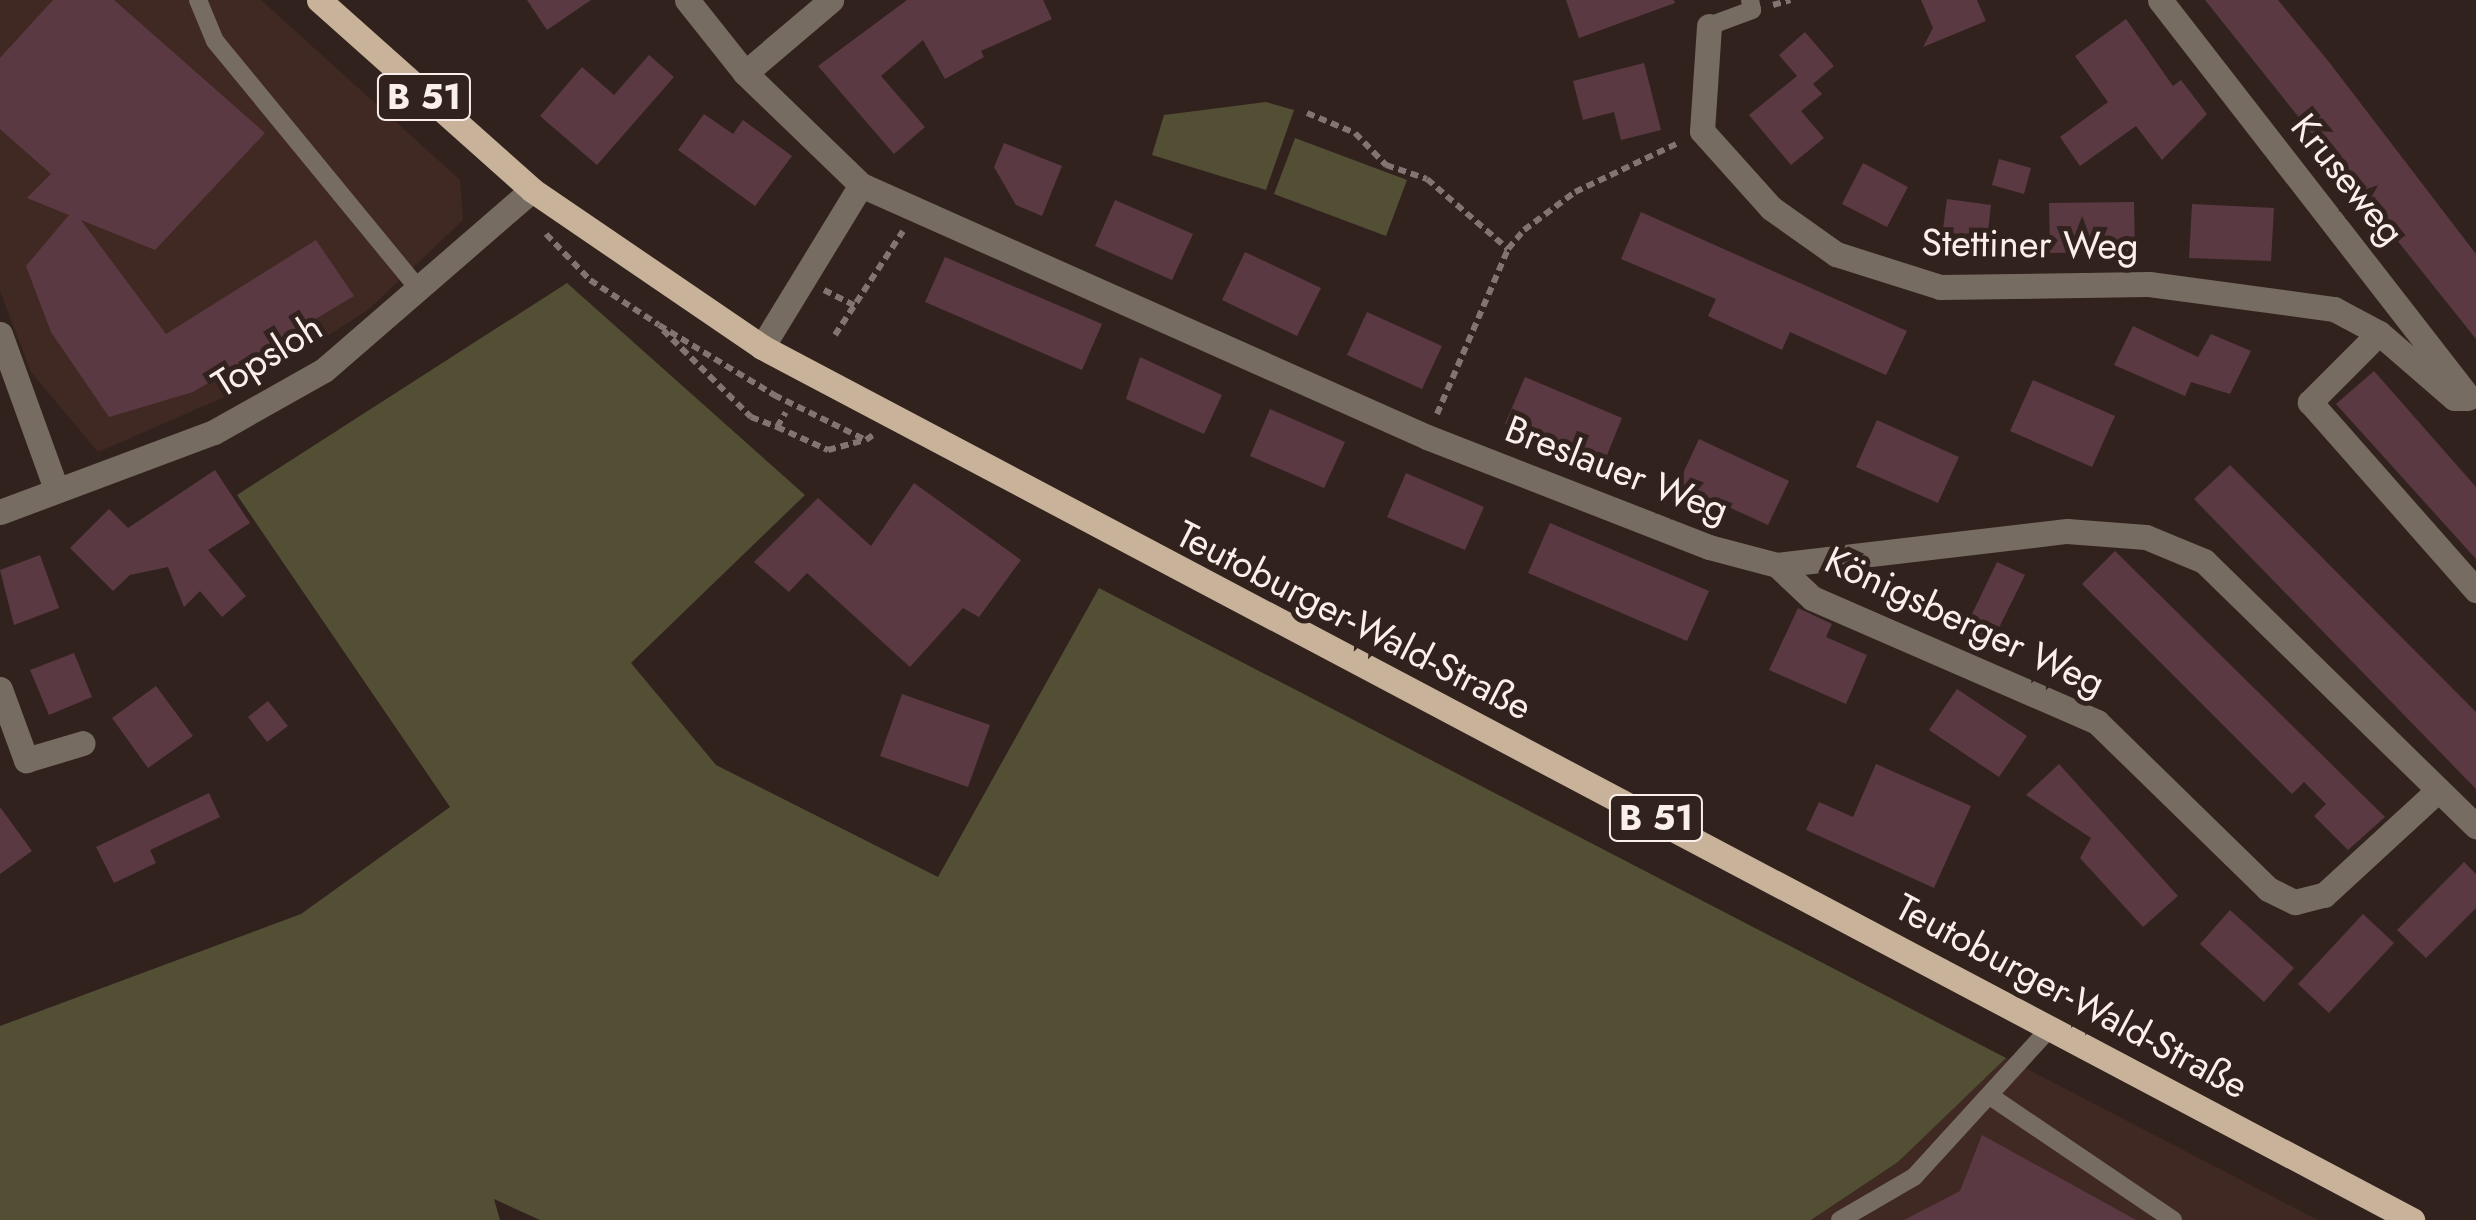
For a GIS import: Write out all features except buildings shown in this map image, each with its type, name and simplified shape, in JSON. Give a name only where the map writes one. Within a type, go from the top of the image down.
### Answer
[{"type":"main road","name":"Teutoburger-Wald-Straße","points":[[319,0],[532,190],[762,346],[2412,1220]]},
{"type":"street","points":[[687,0],[745,73],[861,185],[762,346]]},
{"type":"street","points":[[745,73],[831,0]]},
{"type":"street","name":"Kruseweg","points":[[2160,0],[2472,402]]},
{"type":"street","points":[[1702,132],[1709,26]]},
{"type":"street","name":"Stettiner Weg","points":[[1702,132],[1772,208],[1836,254],[1901,278],[1940,287],[2150,284],[2334,308],[2378,333]]},
{"type":"street","name":"Breslauer Weg","points":[[861,185],[1427,437],[1709,547],[1777,565],[2068,530],[2146,537],[2204,561],[2476,826]]},
{"type":"street","name":"Topsloh","points":[[0,512],[214,432],[324,370],[420,291],[532,190]]},
{"type":"street","points":[[2472,402],[2454,398],[2378,333],[2310,402],[2476,590]]},
{"type":"street","points":[[0,334],[56,489]]},
{"type":"street","name":"Königsberger Weg","points":[[1777,565],[1812,598],[2097,722],[2268,889],[2294,902],[2324,895],[2438,790]]},
{"type":"street","points":[[0,689],[26,760],[83,743]]},
{"type":"lane","points":[[198,0],[214,41],[420,291]]},
{"type":"lane","points":[[1709,26],[1752,10],[1750,0]]},
{"type":"lane","points":[[1840,1220],[1914,1177],[2050,1028]]},
{"type":"lane","points":[[1990,1096],[2172,1220]]},
{"type":"path","points":[[1306,113],[1355,133],[1386,166],[1427,179],[1508,248]]},
{"type":"path","points":[[1427,437],[1508,248],[1575,192],[1702,132]]},
{"type":"path","points":[[835,335],[917,209]]},
{"type":"path","points":[[659,325],[751,417],[828,450],[866,440]]},
{"type":"path","points":[[778,427],[786,412]]},
{"type":"shaded area","points":[[0,0],[261,0],[460,180],[463,220],[368,310],[245,388],[98,452],[31,372],[0,291]]},
{"type":"shaded area","points":[[1266,102],[1294,110],[1266,190],[1152,155],[1164,115]]},
{"type":"shaded area","points":[[1295,138],[1407,180],[1386,236],[1274,194]]},
{"type":"shaded area","points":[[567,283],[805,495],[631,663],[716,765],[938,877],[1099,588],[2006,1058],[1898,1162],[1811,1220],[540,1220],[494,1199],[500,1220],[0,1220],[0,1026],[301,914],[450,807],[237,495]]},
{"type":"shaded area","points":[[2006,1058],[2318,1220],[1811,1220],[1898,1162]]}]
